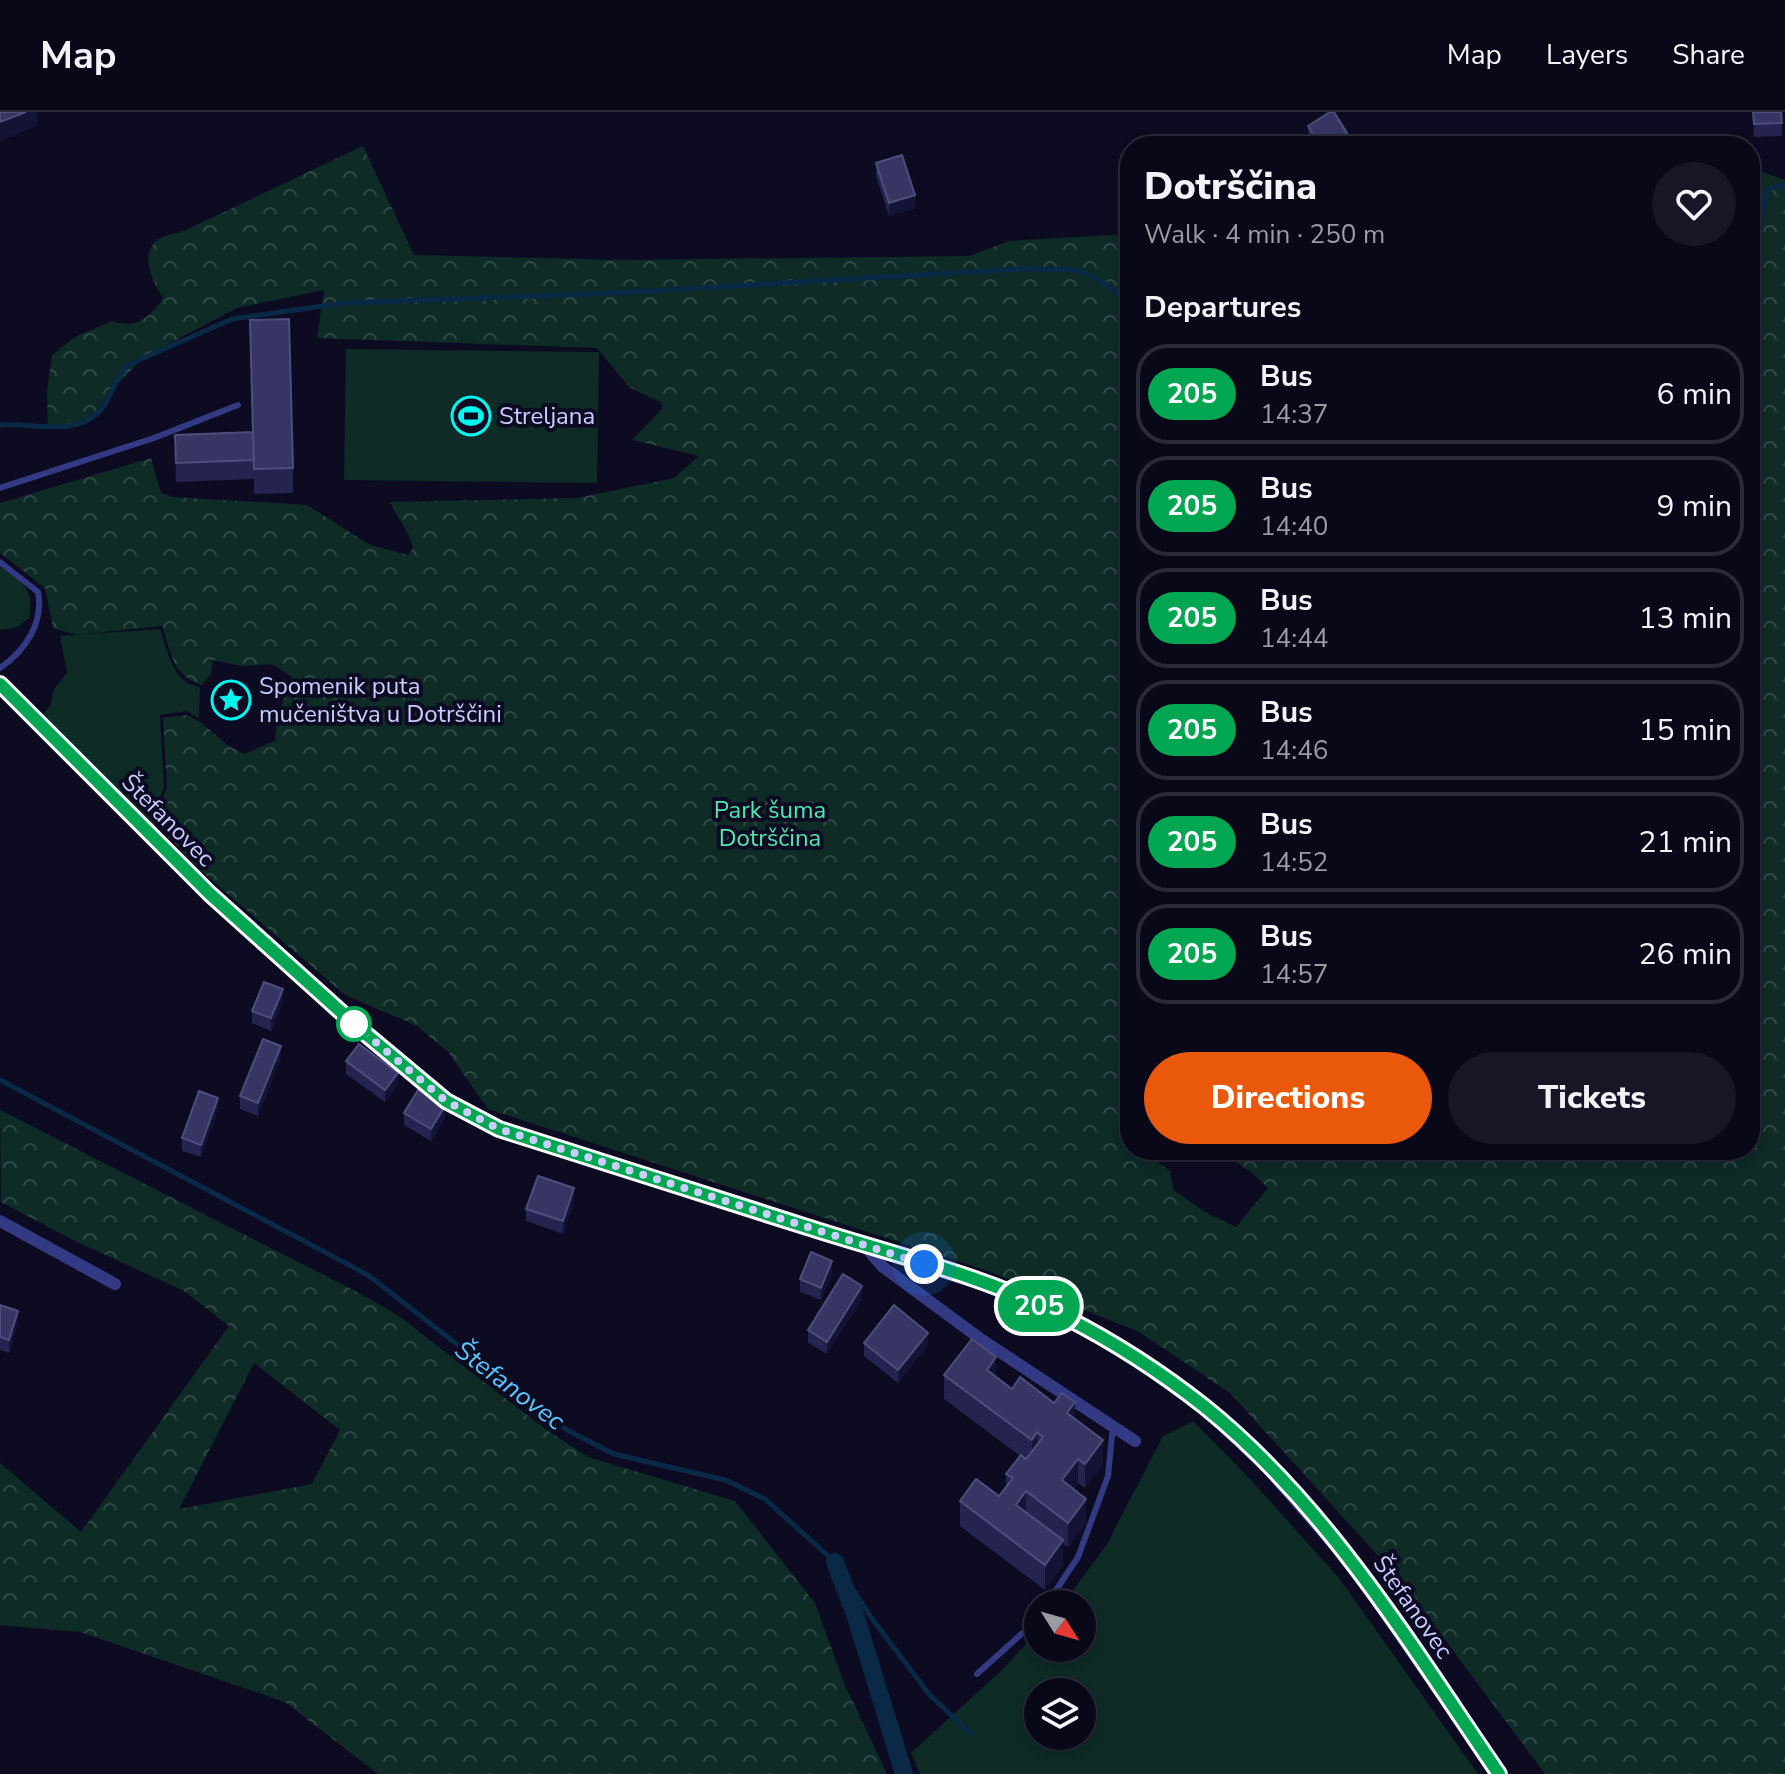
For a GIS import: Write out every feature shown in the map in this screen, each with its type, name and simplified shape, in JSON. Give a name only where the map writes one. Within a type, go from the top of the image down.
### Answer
[{"type":"street","name":"Štefanovec","points":[[0,684],[210,894],[392,1057],[446,1101],[499,1129],[983,1283],[1062,1315],[1129,1353],[1206,1408],[1268,1466],[1353,1563],[1499,1774]]},
{"type":"street","points":[[0,1221],[115,1284]]},
{"type":"street","name":"Štefanovec","points":[[864,1245],[883,1267],[982,1340],[1135,1441]]},
{"type":"lane","points":[[0,488],[154,438],[238,405]]},
{"type":"lane","points":[[0,562],[38,592],[40,602],[40,614],[27,643],[0,668]]},
{"type":"lane","points":[[1056,1590],[1078,1557],[1108,1476],[1113,1426]]},
{"type":"lane","points":[[977,1674],[1024,1632]]},
{"type":"green space","name":"Park šuma Dotrščina","points":[[363,146],[414,255],[622,260],[969,256],[1009,241],[1120,235],[1120,1160],[1154,1160],[1170,1171],[1173,1190],[1205,1212],[1236,1227],[1268,1188],[1232,1160],[1760,1160],[1760,177],[1763,172],[1785,180],[1785,1774],[1545,1774],[1402,1582],[1230,1393],[1139,1332],[988,1271],[488,1109],[448,1052],[417,1026],[345,995],[202,872],[161,830],[159,808],[167,787],[163,718],[187,715],[244,754],[275,741],[278,715],[292,677],[272,664],[241,666],[213,660],[211,674],[202,685],[178,669],[162,626],[77,635],[53,628],[45,588],[0,553],[0,503],[151,458],[161,493],[173,497],[307,505],[370,545],[408,555],[413,548],[411,542],[390,502],[577,498],[674,478],[699,456],[632,440],[662,409],[662,403],[629,387],[597,348],[317,338],[324,290],[237,308],[144,357],[112,390],[91,418],[68,429],[48,429],[47,391],[52,355],[75,337],[112,321],[135,323],[153,311],[163,298],[149,268],[149,252],[159,239],[184,231]]},
{"type":"green space","name":"Streljana","points":[[346,349],[599,352],[597,483],[344,480]]},
{"type":"green space","points":[[0,566],[25,587],[30,608],[29,618],[18,627],[0,630]]},
{"type":"green space","points":[[160,629],[178,673],[183,680],[200,687],[199,719],[187,711],[160,715],[164,787],[155,811],[156,837],[43,714],[50,706],[54,689],[67,673],[60,636]]},
{"type":"green space","points":[[0,1110],[399,1316],[545,1429],[588,1457],[735,1501],[815,1603],[844,1683],[887,1774],[378,1774],[285,1702],[80,1632],[0,1625],[0,1463],[81,1532],[229,1326],[184,1291],[73,1240],[1,1202]],"holes":[[[254,1363],[340,1430],[312,1484],[179,1509]]]},
{"type":"green space","points":[[1193,1421],[1339,1578],[1478,1774],[920,1774],[911,1753],[1024,1646],[1024,1662],[1096,1662],[1096,1590],[1073,1590],[1107,1544],[1163,1436]]},
{"type":"building","points":[[0,112],[26,112],[0,122]]},
{"type":"building","points":[[1334,112],[1347,133],[1342,136],[1314,136],[1308,126]]},
{"type":"building","points":[[1753,112],[1781,112],[1782,123],[1754,124]]},
{"type":"building","points":[[902,155],[915,195],[889,203],[876,163]]},
{"type":"building","points":[[289,319],[293,468],[254,469],[250,320]]},
{"type":"building","points":[[253,432],[254,460],[176,463],[175,435]]},
{"type":"building","points":[[264,982],[283,989],[271,1018],[252,1011]]},
{"type":"building","points":[[263,1039],[281,1046],[258,1103],[240,1096]]},
{"type":"building","points":[[359,1044],[398,1073],[385,1090],[346,1061]]},
{"type":"building","points":[[418,1090],[445,1106],[431,1129],[404,1113]]},
{"type":"building","points":[[199,1091],[218,1098],[201,1145],[182,1138]]},
{"type":"building","points":[[538,1176],[574,1188],[563,1221],[526,1209]]},
{"type":"building","points":[[811,1252],[832,1261],[821,1288],[800,1279]]},
{"type":"building","points":[[843,1274],[862,1286],[827,1342],[808,1330]]},
{"type":"building","points":[[0,1305],[18,1311],[9,1340],[0,1337]]},
{"type":"building","points":[[894,1305],[928,1333],[898,1370],[864,1343]]},
{"type":"building","points":[[972,1339],[996,1357],[987,1370],[1012,1389],[1020,1377],[1054,1403],[1062,1393],[1075,1402],[1067,1413],[1103,1440],[1085,1464],[1078,1459],[1062,1480],[1086,1499],[1068,1523],[1026,1491],[1016,1505],[1063,1540],[1045,1565],[960,1501],[976,1479],[999,1496],[1013,1478],[1006,1474],[1021,1455],[1026,1459],[1043,1437],[1037,1432],[1032,1440],[944,1375]]},
{"type":"waterway","points":[[1760,223],[1768,189],[1785,185]]},
{"type":"waterway","points":[[0,425],[56,427],[82,423],[103,407],[130,364],[232,319],[344,303],[616,293],[1020,269],[1077,270],[1104,283],[1120,297]]},
{"type":"waterway","name":"Štefanovec","points":[[0,1080],[368,1275],[567,1430],[614,1454],[725,1480],[765,1499],[835,1562],[873,1620],[929,1694],[970,1733]]},
{"type":"waterway","points":[[835,1562],[855,1614],[904,1774]]},
{"type":"bus line","name":"205","points":[[0,684],[210,894],[419,1081],[446,1101],[499,1129],[983,1283],[1062,1315],[1129,1353],[1206,1408],[1268,1466],[1353,1563],[1499,1774]]},
{"type":"place","name":"Streljana","points":[[471,416]]},
{"type":"place","name":"Spomenik puta mučeništva u Dotrščini","points":[[231,700]]},
{"type":"route","points":[[354,1024],[446,1101],[499,1129],[924,1264]]}]
